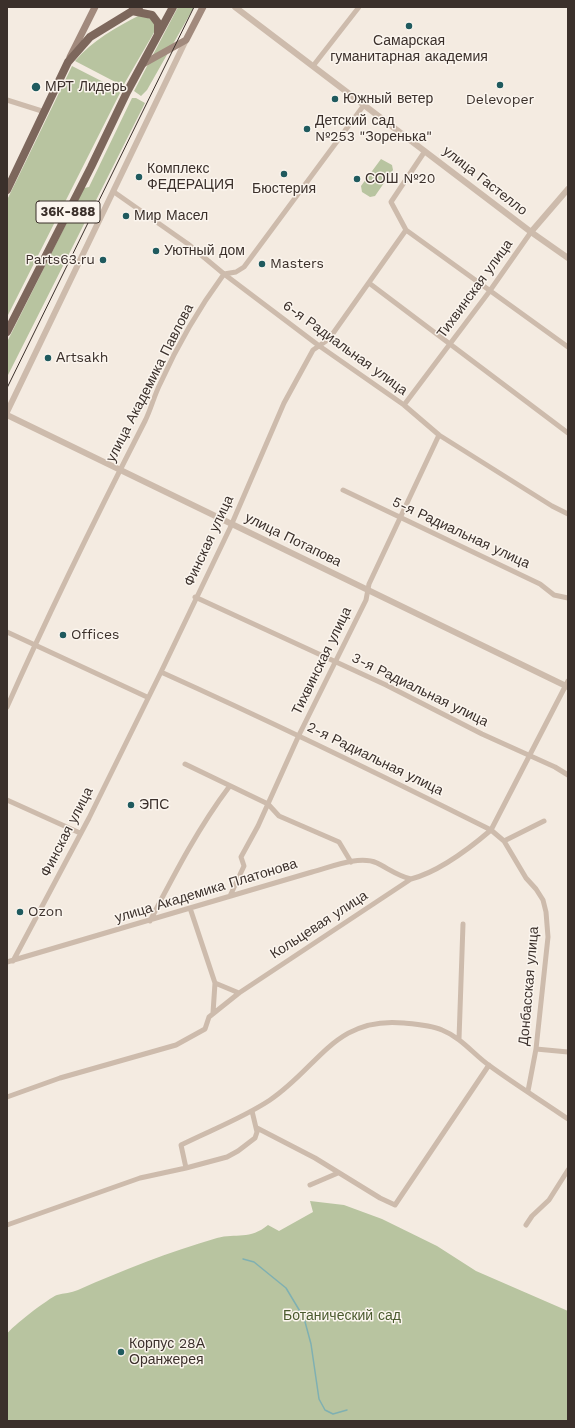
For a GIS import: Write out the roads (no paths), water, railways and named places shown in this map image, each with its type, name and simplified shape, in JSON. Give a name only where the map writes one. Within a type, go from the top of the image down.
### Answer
[{"type":"main road","points":[[7,190],[95,7]]},
{"type":"main road","name":"36К-888","points":[[7,332],[91,167],[127,92],[173,7]]},
{"type":"main road","points":[[143,64],[186,40],[202,7]]},
{"type":"main road","points":[[68,62],[90,37],[135,9],[152,15],[158,23],[158,33]]},
{"type":"street","name":"улица Гастелло","points":[[235,7],[531,232],[568,258]]},
{"type":"street","points":[[313,66],[359,7]]},
{"type":"street","points":[[7,414],[186,40]]},
{"type":"street","points":[[7,100],[45,112]]},
{"type":"street","points":[[224,274],[236,272],[244,267],[364,105]]},
{"type":"street","points":[[425,151],[391,202],[406,230],[489,292],[568,347]]},
{"type":"street","name":"Тихвинская улица","points":[[404,405],[489,292],[531,232],[568,189]]},
{"type":"street","name":"6-я Радиальная улица","points":[[114,192],[188,244],[224,274],[318,345],[404,405],[439,435],[552,506],[568,514]]},
{"type":"street","name":"Финская улица","points":[[10,962],[80,833],[147,697],[161,672],[195,597],[231,524],[284,403],[313,350],[318,345],[329,339],[406,230]]},
{"type":"street","name":"улица Академика Павлова","points":[[7,707],[35,644],[119,470],[146,419],[160,385],[178,348],[224,274]]},
{"type":"street","points":[[369,283],[568,433]]},
{"type":"street","name":"улица Потапова","points":[[7,414],[119,470],[567,685]]},
{"type":"street","name":"Тихвинская улица","points":[[230,896],[244,866],[241,857],[268,804],[299,735],[366,600],[369,584],[439,435]]},
{"type":"street","name":"5-я Радиальная улица","points":[[343,490],[540,584],[554,595],[568,598]]},
{"type":"street","name":"3-я Радиальная улица","points":[[195,597],[386,685],[530,757],[555,767],[568,775]]},
{"type":"street","points":[[7,632],[147,697]]},
{"type":"street","name":"2-я Радиальная улица","points":[[161,672],[299,735],[491,830]]},
{"type":"street","name":"Кольцевая улица","points":[[7,1097],[60,1078],[176,1045],[205,1029],[209,1017],[239,993],[411,879],[432,870],[473,845],[491,830],[567,685]]},
{"type":"street","points":[[185,764],[268,804],[279,816],[339,842],[351,862]]},
{"type":"street","points":[[150,921],[211,812],[229,786]]},
{"type":"street","points":[[7,800],[80,833]]},
{"type":"street","points":[[504,841],[544,821]]},
{"type":"street","name":"Донбасская улица","points":[[491,830],[504,841],[526,878],[540,894],[546,912],[548,936],[536,1049],[528,1091]]},
{"type":"street","name":"улица Академика Платонова","points":[[10,962],[230,896],[351,862],[371,861],[401,877],[411,879]]},
{"type":"street","points":[[190,908],[215,983],[213,1013]]},
{"type":"street","points":[[459,1039],[463,924]]},
{"type":"street","points":[[215,983],[239,993]]},
{"type":"street","points":[[186,1168],[181,1145],[252,1111],[270,1100],[340,1037],[359,1026],[377,1022],[423,1025],[442,1030],[459,1039],[489,1066],[528,1091],[568,1120]]},
{"type":"street","points":[[536,1049],[568,1052]]},
{"type":"street","points":[[257,1128],[315,1158],[338,1173],[395,1205],[489,1066]]},
{"type":"street","points":[[7,1225],[140,1178],[227,1157],[238,1151],[254,1138],[257,1128],[252,1111]]},
{"type":"street","points":[[526,1225],[532,1216],[549,1200],[568,1170]]},
{"type":"street","points":[[310,1186],[338,1173]]},
{"type":"waterway","points":[[243,1259],[254,1262],[286,1288],[304,1318],[311,1344],[319,1399],[325,1410],[333,1414],[347,1410]]},
{"type":"tram line","points":[[7,388],[194,7]]},
{"type":"place","name":"Самарская гуманитарная академия","points":[[409,26]]},
{"type":"place","name":"Delevoper","points":[[500,85]]},
{"type":"place","name":"МРТ Лидерь","points":[[36,87]]},
{"type":"place","name":"Южный ветер","points":[[335,99]]},
{"type":"place","name":"Детский сад №253 \"Зоренька\"","points":[[307,129]]},
{"type":"place","name":"Бюстерия","points":[[284,174]]},
{"type":"place","name":"Комплекс ФЕДЕРАЦИЯ","points":[[139,177]]},
{"type":"place","name":"СОШ №20","points":[[357,179]]},
{"type":"place","name":"Мир Масел","points":[[126,216]]},
{"type":"place","name":"Уютный дом","points":[[156,251]]},
{"type":"place","name":"Parts63.ru","points":[[103,260]]},
{"type":"place","name":"Masters","points":[[262,264]]},
{"type":"place","name":"Аrtsakh","points":[[48,358]]},
{"type":"place","name":"Offices","points":[[63,635]]},
{"type":"place","name":"ЭПС","points":[[131,805]]},
{"type":"place","name":"Ozon","points":[[20,912]]},
{"type":"place","name":"Корпус 28А Оранжерея","points":[[121,1352]]},
{"type":"park label","name":"Ботанический сад","points":[[342,1316]]}]
